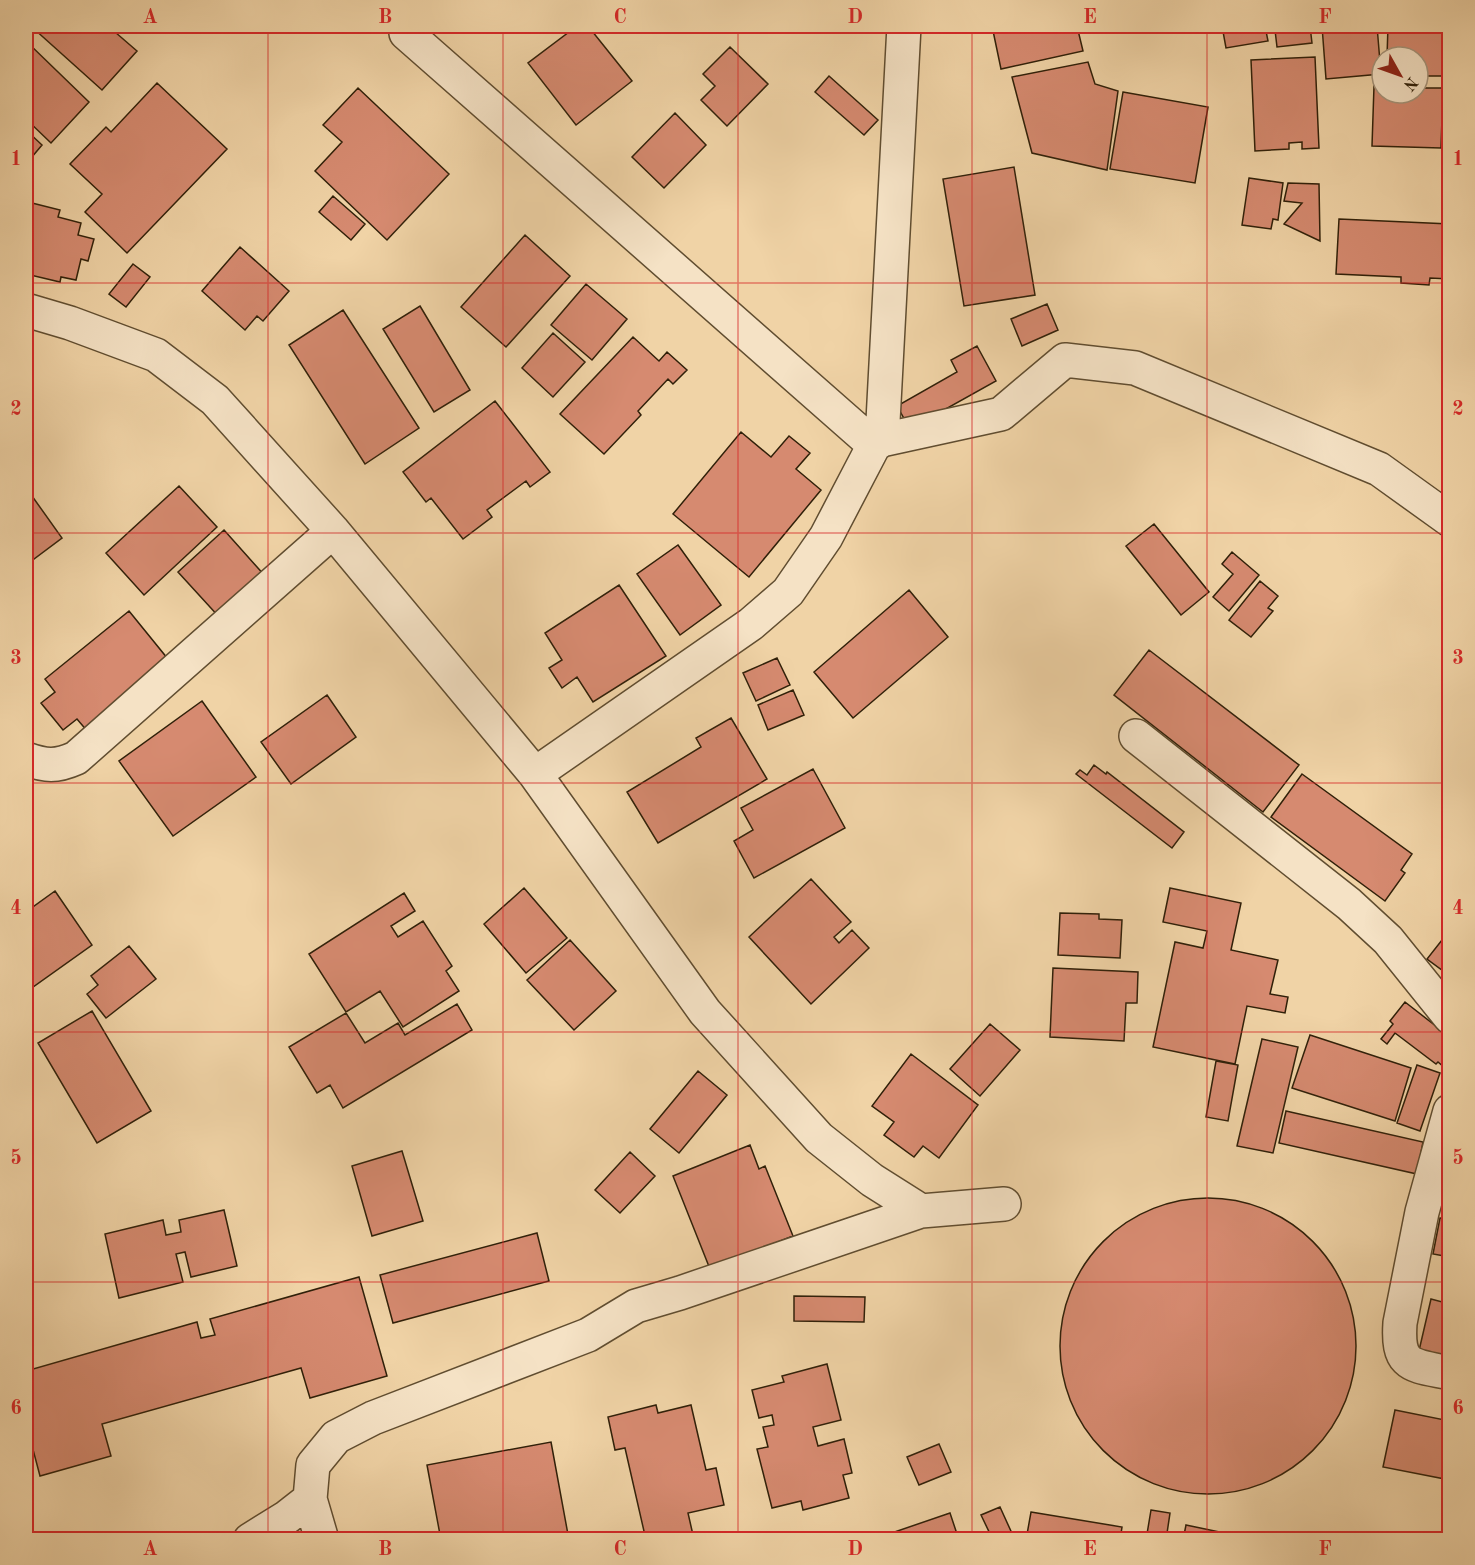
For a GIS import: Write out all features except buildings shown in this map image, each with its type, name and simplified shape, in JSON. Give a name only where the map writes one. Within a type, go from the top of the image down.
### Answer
[{"type":"street","points":[[535,774],[751,624],[788,592],[826,537],[878,442],[904,26]]},
{"type":"street","points":[[406,33],[878,442]]},
{"type":"street","points":[[26,310],[70,323],[156,355],[215,400],[333,531],[535,774],[705,1012],[819,1138],[872,1180],[921,1211]]},
{"type":"street","points":[[878,442],[1001,414],[1065,360],[1135,368],[1379,469],[1449,520]]},
{"type":"street","points":[[26,759],[43,765],[62,764],[76,758],[112,729],[333,531]]},
{"type":"street","points":[[1136,736],[1357,911],[1388,940],[1449,1017]]},
{"type":"street","points":[[1449,1111],[1422,1212],[1398,1339],[1402,1357],[1409,1363],[1449,1373]]},
{"type":"street","points":[[322,1539],[310,1499],[313,1465],[336,1437],[373,1418],[588,1335],[636,1306],[921,1211],[1004,1204]]},
{"type":"street","points":[[250,1539],[287,1517],[310,1499]]}]
